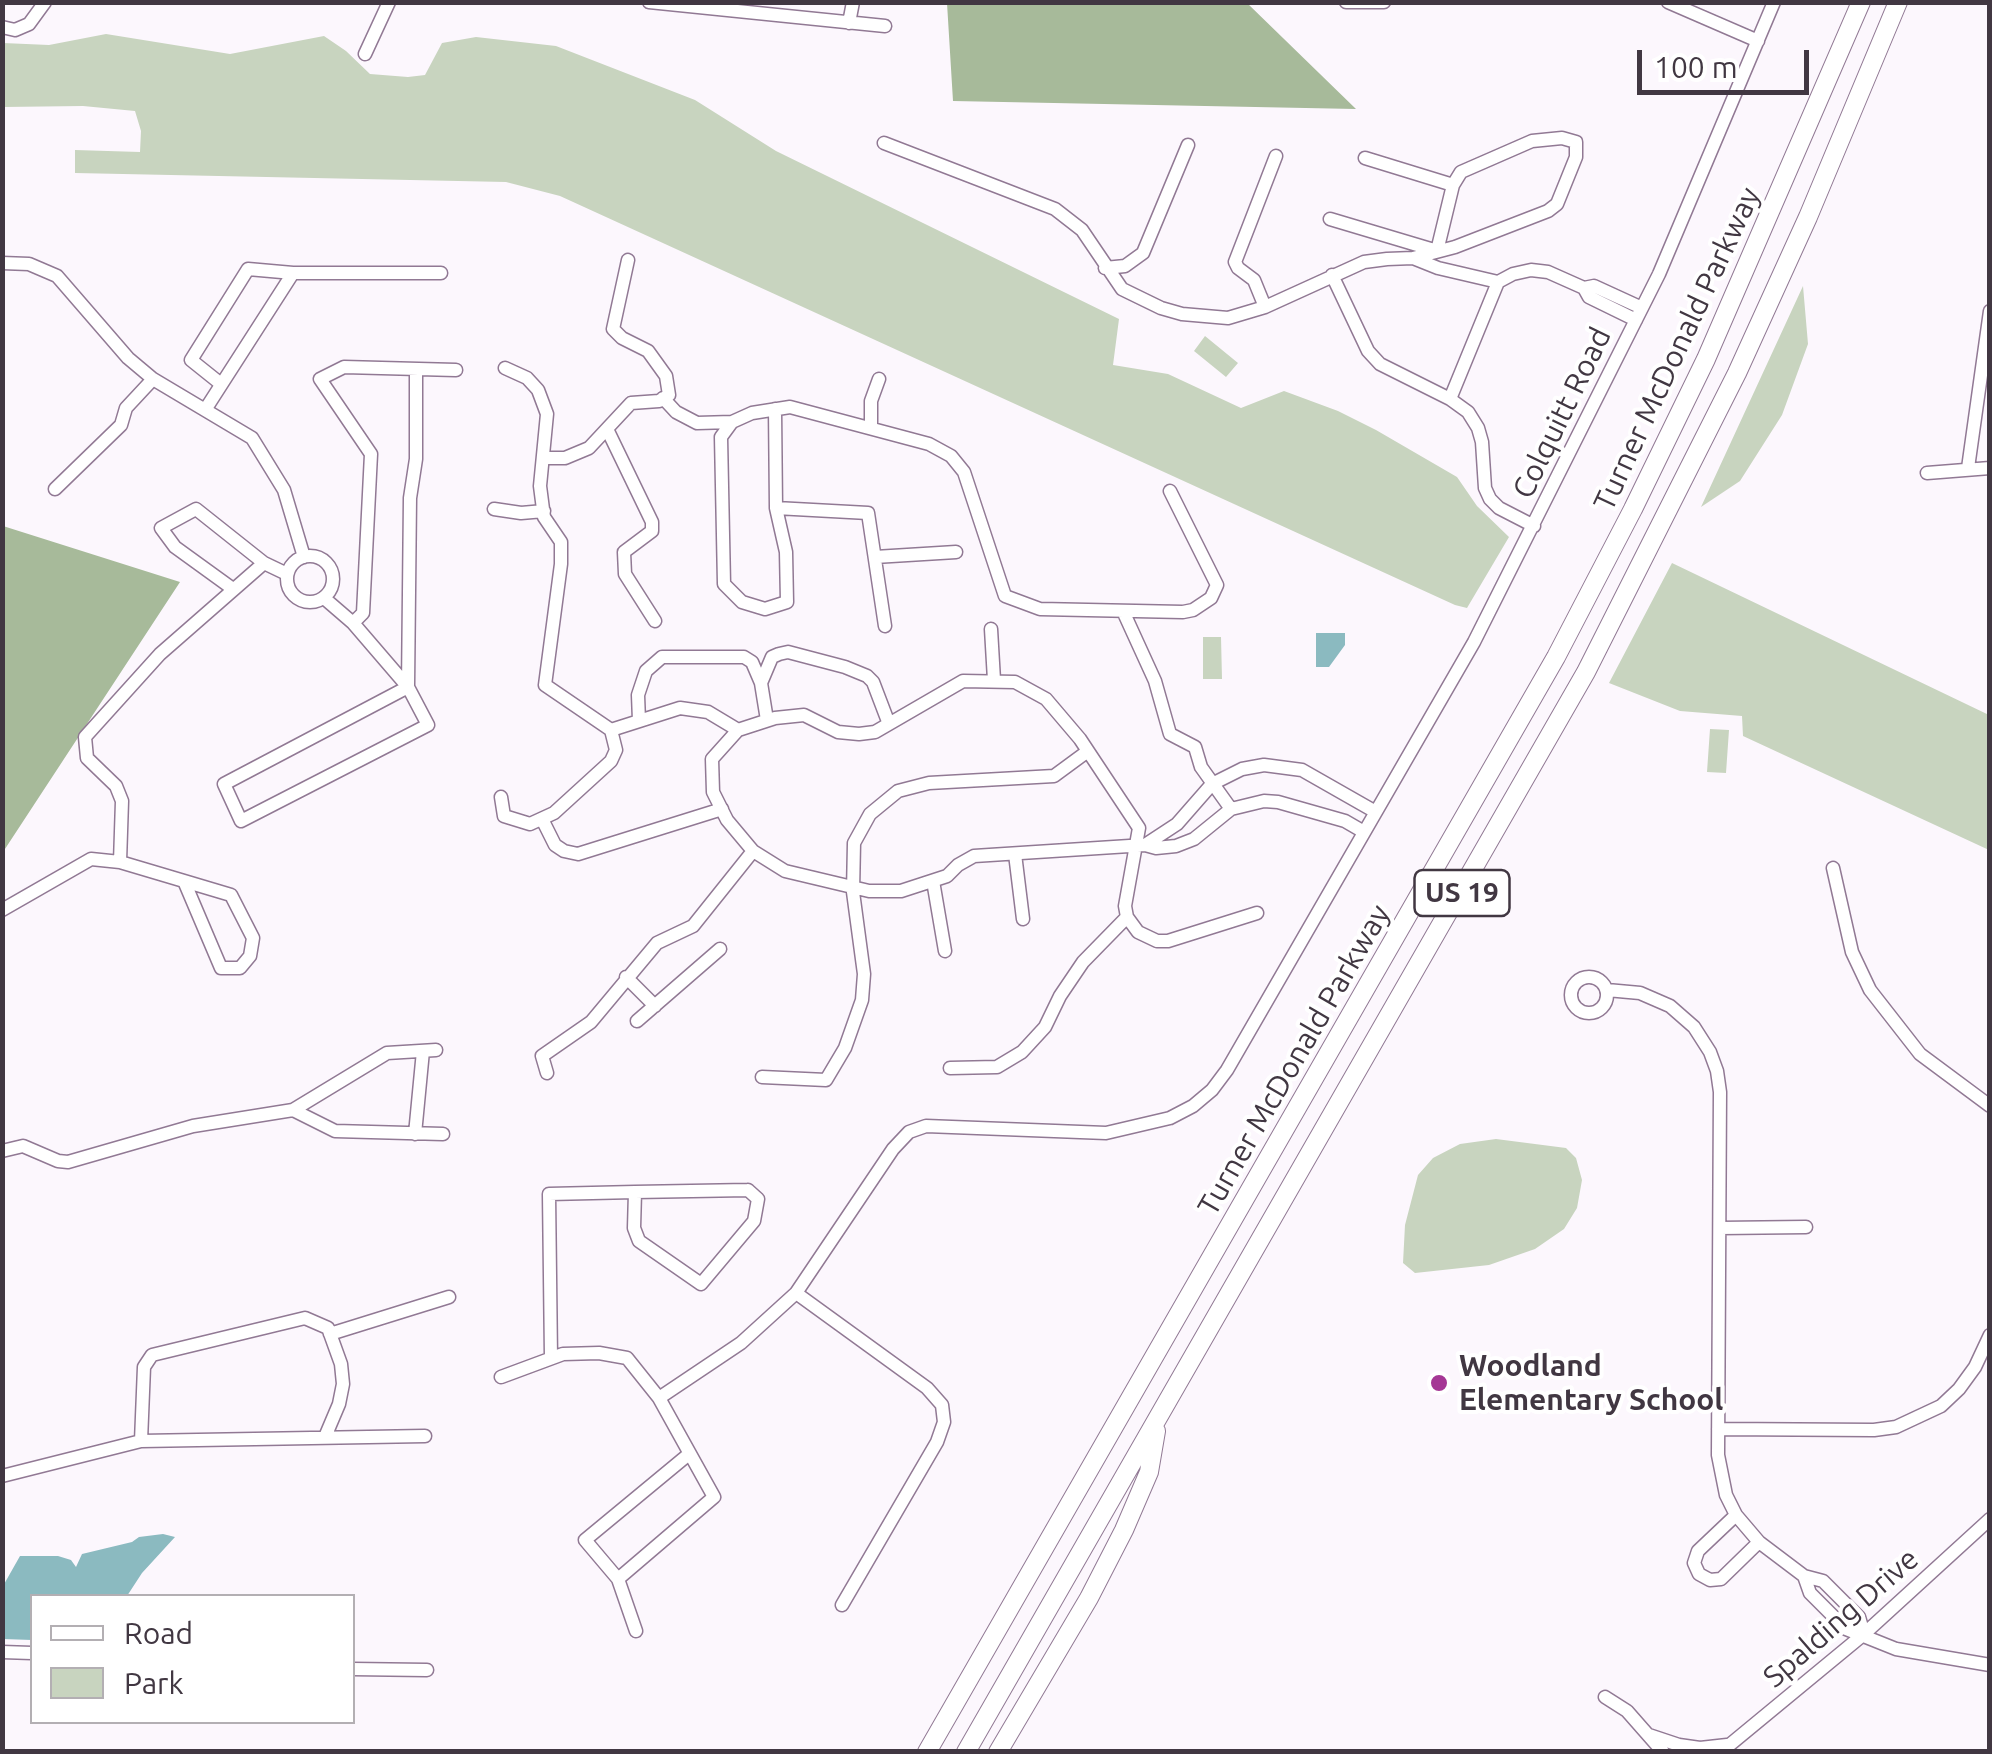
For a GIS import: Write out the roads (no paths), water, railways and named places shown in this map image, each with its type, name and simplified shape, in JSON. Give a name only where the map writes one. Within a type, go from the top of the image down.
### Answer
[{"type":"highway","name":"Turner McDonald Parkway","points":[[927,1752],[1556,657],[1641,494],[1720,328],[1861,2]]},
{"type":"highway","name":"Turner McDonald Parkway","points":[[966,1752],[1502,824],[1624,600],[1772,297],[1898,2]]},
{"type":"highway","points":[[998,1752],[1090,1598],[1124,1530],[1149,1472],[1158,1420]]},
{"type":"street","points":[[2,28],[15,30],[29,24],[45,2]]},
{"type":"street","points":[[366,54],[389,2]]},
{"type":"street","points":[[649,2],[885,26]]},
{"type":"street","points":[[849,22],[853,2]]},
{"type":"street","points":[[1346,2],[1384,2]]},
{"type":"street","points":[[1668,2],[1758,40]]},
{"type":"street","name":"Colquitt Road","points":[[796,1292],[909,1132],[926,1126],[1106,1133],[1150,1124],[1193,1106],[1228,1070],[1474,642],[1534,526],[1639,314],[1774,2]]},
{"type":"street","points":[[884,143],[1054,209],[1082,230],[1122,288],[1161,308],[1228,318],[1265,307],[1364,262],[1412,258],[1437,251],[1557,204],[1576,157],[1576,142],[1562,138],[1532,141],[1461,172],[1453,185],[1437,251]]},
{"type":"street","points":[[1105,268],[1125,266],[1143,253],[1188,144]]},
{"type":"street","points":[[1265,307],[1254,280],[1235,262],[1276,156]]},
{"type":"street","points":[[1365,158],[1453,185]]},
{"type":"street","points":[[1330,219],[1437,251]]},
{"type":"street","points":[[1412,258],[1498,282]]},
{"type":"street","points":[[544,458],[565,458],[589,448],[630,403],[669,395],[666,376],[648,351],[613,329],[628,260]]},
{"type":"street","points":[[2,263],[30,264],[57,276],[128,358],[153,379],[252,438],[284,490],[304,557]]},
{"type":"street","points":[[221,384],[191,360],[248,269],[440,274]]},
{"type":"street","points":[[1450,399],[1498,282],[1513,274],[1548,272],[1584,288],[1594,286],[1639,314]]},
{"type":"street","points":[[204,410],[293,273]]},
{"type":"street","points":[[1332,275],[1368,351],[1380,364],[1468,412],[1478,428],[1485,488],[1496,505],[1534,526]]},
{"type":"street","points":[[1968,468],[1990,311]]},
{"type":"street","points":[[353,623],[363,613],[371,454],[320,379],[344,368],[456,370]]},
{"type":"street","points":[[501,797],[504,816],[530,824],[554,813],[611,761],[616,750],[612,730],[546,685],[561,542],[544,511],[540,486],[546,414],[538,390],[527,378],[505,368]]},
{"type":"street","points":[[408,687],[416,369]]},
{"type":"street","points":[[55,489],[121,425],[126,408],[153,379]]},
{"type":"street","points":[[871,428],[871,402],[879,379]]},
{"type":"street","points":[[664,398],[676,412],[698,423],[732,422],[752,413],[790,407],[929,444],[951,456],[964,472],[1005,596],[1040,609],[1193,610],[1211,598],[1217,589],[1170,492]]},
{"type":"street","points":[[732,422],[721,437],[724,584],[742,602],[765,609],[786,602],[786,552],[776,508],[775,410]]},
{"type":"street","points":[[608,430],[652,522],[652,531],[624,552],[625,574],[655,621]]},
{"type":"street","points":[[1926,473],[1990,468]]},
{"type":"street","points":[[234,590],[175,547],[161,528],[196,508],[264,563],[288,574]]},
{"type":"street","points":[[494,508],[521,514],[544,511]]},
{"type":"street","points":[[776,508],[868,513],[885,626]]},
{"type":"street","points":[[875,556],[956,552]]},
{"type":"street","points":[[304,557],[324,561],[332,572],[332,586],[324,598],[312,602],[300,600],[290,592],[288,574],[293,563],[304,557]]},
{"type":"street","points":[[120,862],[122,801],[116,786],[87,758],[85,737],[160,654],[264,563]]},
{"type":"street","points":[[324,598],[353,623],[408,687],[428,726],[240,821],[224,784],[408,687]]},
{"type":"street","points":[[1123,611],[1155,681],[1170,734],[1194,747],[1200,768],[1231,810]]},
{"type":"street","points":[[991,629],[994,680]]},
{"type":"street","points":[[761,683],[772,658],[788,652],[845,667],[873,682],[888,724]]},
{"type":"street","points":[[639,721],[639,687],[652,662],[662,658],[744,658],[752,662],[761,683],[767,720]]},
{"type":"street","points":[[1257,913],[1168,941],[1147,937],[1127,917],[1126,893],[1140,846],[1139,828],[1088,751],[1046,699],[1032,688],[994,680],[963,680],[876,732],[838,732],[804,715],[767,720],[738,730],[712,759],[713,792],[752,851],[784,871],[868,891],[901,891],[947,876],[958,864],[974,856],[1140,846],[1176,846],[1194,839],[1231,810],[1251,802],[1278,802],[1345,822],[1364,832]]},
{"type":"street","points":[[612,730],[680,708],[708,712],[738,730]]},
{"type":"street","points":[[762,1077],[826,1080],[845,1048],[862,1000],[864,974],[853,887],[854,843],[870,814],[898,791],[929,783],[1054,776],[1088,751]]},
{"type":"street","points":[[1140,846],[1177,824],[1212,784],[1242,769],[1283,765],[1316,776],[1374,811]]},
{"type":"street","points":[[542,818],[555,845],[578,854],[722,810]]},
{"type":"street","points":[[547,1073],[542,1056],[591,1022],[658,943],[693,926],[752,851]]},
{"type":"street","points":[[1015,854],[1024,919]]},
{"type":"street","points":[[2,910],[91,859],[120,862],[184,881],[231,895],[253,938],[250,956],[240,968],[221,968],[184,881]]},
{"type":"street","points":[[1833,868],[1852,952],[1870,990],[1920,1054],[1990,1106]]},
{"type":"street","points":[[934,880],[946,952]]},
{"type":"street","points":[[950,1068],[997,1067],[1022,1052],[1045,1026],[1083,962],[1127,917]]},
{"type":"street","points":[[638,1021],[720,949]]},
{"type":"street","points":[[626,977],[654,1006]]},
{"type":"street","points":[[1607,990],[1640,993],[1670,1006],[1694,1027],[1710,1052],[1720,1092],[1718,1429],[1720,1474],[1736,1515],[1759,1542],[1804,1576],[1810,1593],[1846,1629],[1896,1649],[1990,1665]]},
{"type":"street","points":[[2,1151],[23,1146],[68,1162],[192,1126],[293,1110],[387,1052],[430,1050],[415,1134]]},
{"type":"street","points":[[293,1110],[334,1131],[443,1134]]},
{"type":"street","points":[[550,1358],[549,1194],[635,1192],[748,1190],[758,1199],[754,1220],[702,1284],[639,1241],[634,1228],[635,1192]]},
{"type":"street","points":[[1720,1228],[1806,1228]]},
{"type":"street","points":[[659,1398],[741,1344],[796,1292],[927,1388],[942,1405],[944,1422],[937,1442],[842,1605]]},
{"type":"street","points":[[330,1334],[449,1297]]},
{"type":"street","points":[[141,1441],[144,1367],[152,1355],[305,1318],[323,1324],[341,1364],[339,1404],[325,1437]]},
{"type":"street","points":[[1718,1429],[1874,1430],[1908,1423],[1941,1406],[1959,1389],[1990,1335]]},
{"type":"street","points":[[501,1377],[563,1354],[599,1353],[627,1358],[659,1398],[714,1497],[618,1579]]},
{"type":"street","points":[[2,1476],[141,1441],[425,1436]]},
{"type":"street","points":[[636,1631],[618,1579],[585,1540],[689,1454]]},
{"type":"street","points":[[1736,1515],[1698,1551],[1694,1563],[1699,1574],[1710,1580],[1721,1579],[1759,1542]]},
{"type":"street","name":"Spalding Drive","points":[[1725,1748],[1864,1634],[1990,1520]]},
{"type":"street","points":[[2,1652],[30,1654]]},
{"type":"street","points":[[355,1669],[427,1670]]},
{"type":"street","points":[[1605,1697],[1627,1711],[1662,1752]]},
{"type":"street","points":[[1649,1735],[1678,1745],[1725,1748]]},
{"type":"water","points":[[1316,633],[1345,633],[1345,645],[1329,667],[1316,667]]},
{"type":"water","points":[[139,1537],[175,1537],[128,1594],[30,1594],[30,1640],[3,1639],[3,1586],[20,1556],[58,1556],[71,1560],[76,1567],[82,1554]]},
{"type":"place","name":"Woodland Elementary School","points":[[1439,1383]]}]
